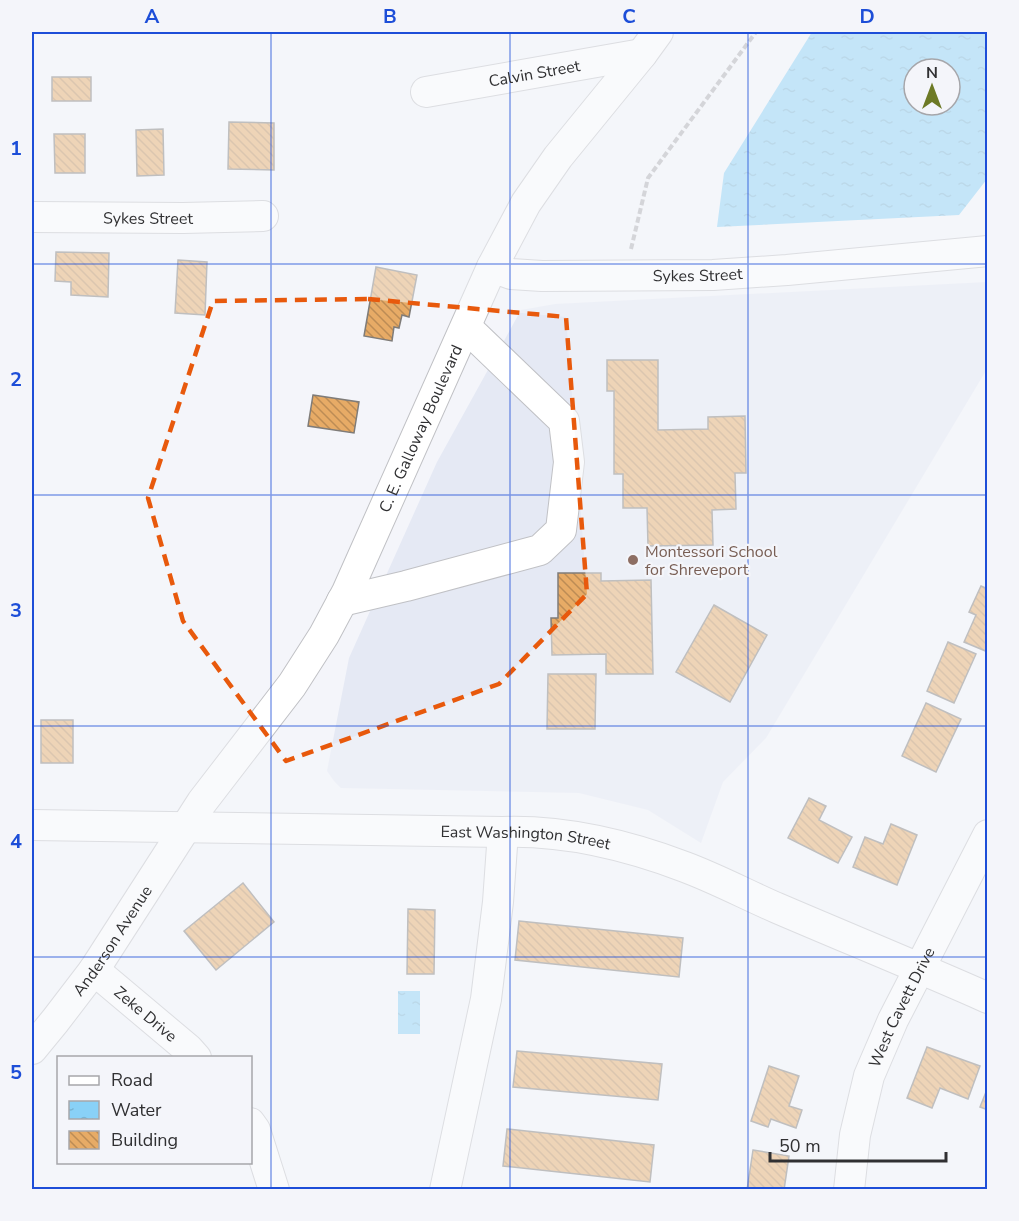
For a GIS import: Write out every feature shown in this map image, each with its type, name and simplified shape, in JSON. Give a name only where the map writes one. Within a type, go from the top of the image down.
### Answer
[{"type":"street","name":"Calvin Street","points":[[426,92],[650,43]]},
{"type":"street","name":"C. E. Galloway Boulevard","points":[[185,827],[221,776],[292,685],[324,635],[342,601],[492,267],[526,203],[558,157],[650,43]]},
{"type":"street","name":"Sykes Street","points":[[32,217],[263,216]]},
{"type":"street","name":"Sykes Street","points":[[492,267],[511,274],[542,276],[712,275],[987,251]]},
{"type":"street","points":[[342,601],[540,550],[561,530],[569,462],[564,421],[466,327]]},
{"type":"street","name":"East Washington Street","points":[[32,825],[527,832],[590,839],[645,853],[687,868],[987,998]]},
{"type":"street","name":"Anderson Avenue","points":[[32,1049],[93,970],[185,827]]},
{"type":"street","points":[[445,1190],[486,999],[498,902],[503,832]]},
{"type":"street","name":"West Cavett Drive","points":[[849,1190],[855,1135],[870,1076],[893,1020],[987,835]]},
{"type":"street","name":"Zeke Drive","points":[[93,970],[194,1056]]},
{"type":"street","points":[[252,1126],[274,1190]]},
{"type":"path","points":[[625,276],[648,178],[756,32]]},
{"type":"highlighted area","points":[[368,299],[566,317],[587,594],[499,684],[286,761],[183,621],[148,498],[213,301]]},
{"type":"shaded area","name":"Montessori School for Shreveport","points":[[987,282],[987,369],[766,738],[723,782],[701,843],[648,810],[579,793],[341,788],[334,781],[327,771],[349,658],[437,462],[521,310],[555,304]]},
{"type":"water","points":[[812,32],[987,32],[987,179],[959,215],[717,227],[724,173]]},
{"type":"water","points":[[398,991],[420,991],[420,1034],[398,1034]]},
{"type":"building","points":[[52,77],[91,77],[91,101],[52,101]]},
{"type":"building","points":[[229,122],[274,123],[274,170],[228,169]]},
{"type":"building","points":[[163,129],[164,175],[137,176],[136,130]]},
{"type":"building","points":[[54,134],[85,134],[85,173],[55,173]]},
{"type":"building","points":[[56,252],[109,253],[108,297],[71,295],[71,282],[55,281]]},
{"type":"building","points":[[178,260],[207,262],[205,315],[175,313]]},
{"type":"building","points":[[376,267],[417,275],[409,317],[402,315],[399,328],[394,327],[392,341],[364,336]]},
{"type":"building","points":[[607,360],[658,360],[658,430],[708,429],[708,417],[745,416],[746,473],[735,473],[736,509],[712,510],[713,545],[648,546],[647,508],[623,508],[623,474],[614,474],[614,391],[607,391]]},
{"type":"building","points":[[313,395],[359,402],[354,433],[308,426]]},
{"type":"building","points":[[558,573],[601,573],[601,581],[651,580],[653,674],[606,674],[606,654],[552,655],[551,618],[558,618]]},
{"type":"building","points":[[981,586],[988,589],[988,652],[964,642],[976,615],[969,612]]},
{"type":"building","points":[[714,605],[767,635],[730,702],[676,672]]},
{"type":"building","points":[[948,642],[976,654],[954,703],[927,691]]},
{"type":"building","points":[[548,674],[596,674],[595,729],[547,729]]},
{"type":"building","points":[[926,703],[961,719],[936,772],[902,756]]},
{"type":"building","points":[[41,720],[73,720],[73,763],[41,763]]},
{"type":"building","points":[[809,798],[826,806],[819,820],[852,837],[838,863],[788,838]]},
{"type":"building","points":[[891,824],[917,835],[897,885],[853,867],[865,837],[883,844]]},
{"type":"building","points":[[243,883],[274,922],[216,970],[184,931]]},
{"type":"building","points":[[408,909],[435,910],[434,974],[407,974]]},
{"type":"building","points":[[519,921],[683,938],[679,977],[515,960]]},
{"type":"building","points":[[927,1047],[980,1066],[968,1099],[940,1088],[932,1108],[907,1098]]},
{"type":"building","points":[[517,1051],[662,1064],[658,1100],[513,1087]]},
{"type":"building","points":[[769,1066],[799,1076],[789,1106],[802,1110],[796,1128],[771,1119],[768,1127],[751,1121]]},
{"type":"building","points":[[988,1087],[988,1110],[980,1107]]},
{"type":"building","points":[[507,1129],[654,1145],[650,1182],[503,1166]]},
{"type":"building","points":[[753,1150],[789,1156],[784,1190],[747,1190]]},
{"type":"place","name":"Montessori School for Shreveport","points":[[633,560]]}]
